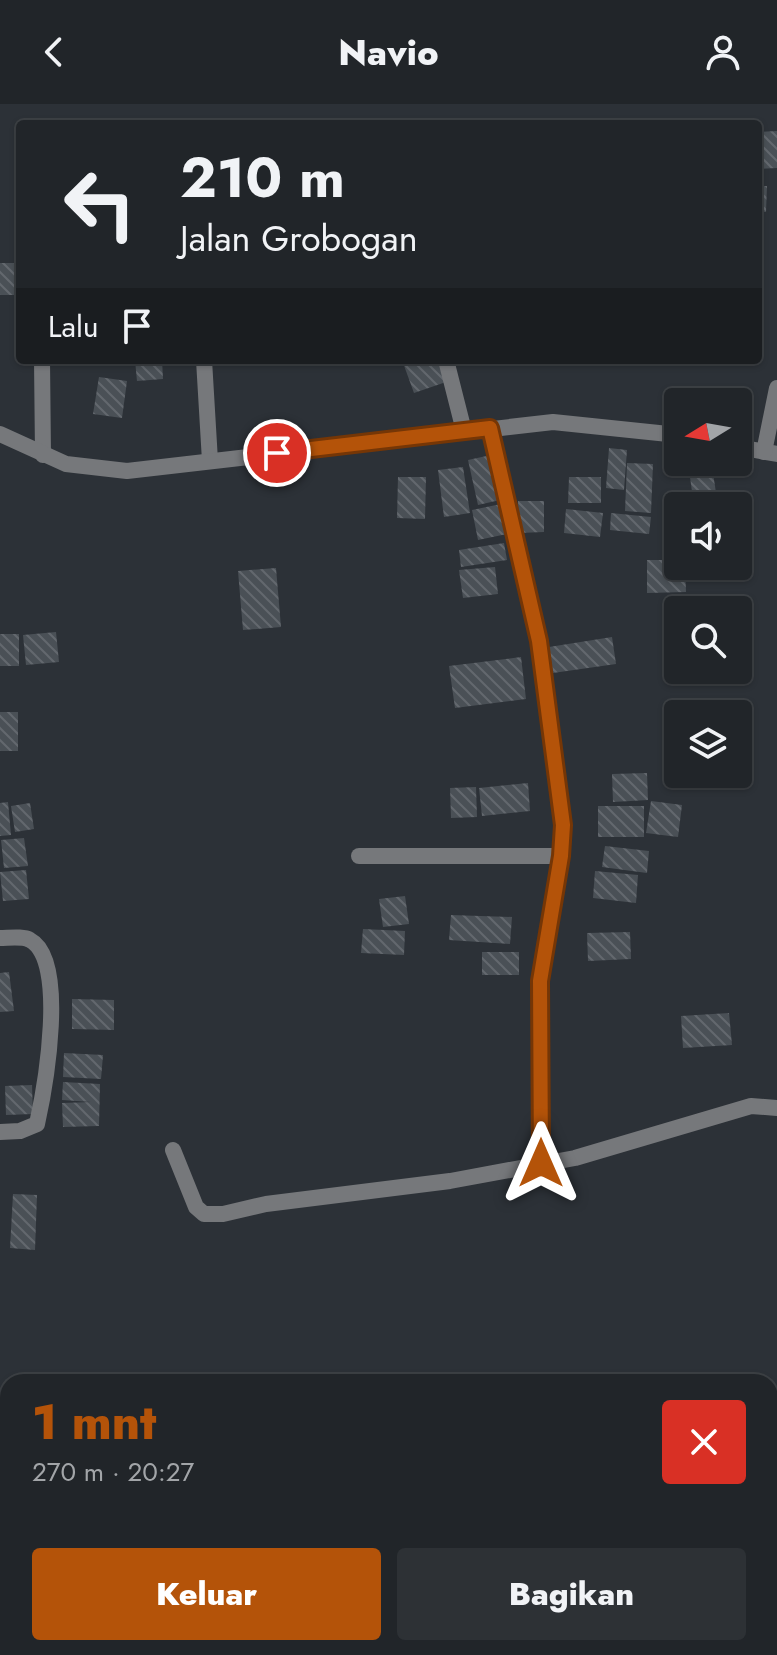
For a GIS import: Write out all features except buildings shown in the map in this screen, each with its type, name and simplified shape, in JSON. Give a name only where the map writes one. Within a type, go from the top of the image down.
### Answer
[{"type":"street","points":[[42,364],[43,455]]},
{"type":"street","points":[[204,364],[210,461]]},
{"type":"street","points":[[447,364],[464,431]]},
{"type":"street","points":[[770,453],[777,388]]},
{"type":"street","points":[[0,434],[43,455],[75,466],[127,471],[490,428],[576,422],[664,433]]},
{"type":"street","points":[[490,428],[539,641],[560,795],[561,856],[540,981],[541,1163]]},
{"type":"street","points":[[359,856],[561,856]]},
{"type":"street","points":[[0,938],[29,938],[49,962],[51,1020],[37,1124],[20,1131],[0,1132]]},
{"type":"street","points":[[173,1150],[196,1207],[204,1214],[215,1214],[450,1181],[648,1138],[751,1106],[777,1108]]},
{"type":"route","points":[[277,453],[490,428],[539,641],[563,825],[561,856],[540,981],[541,1163]]}]
